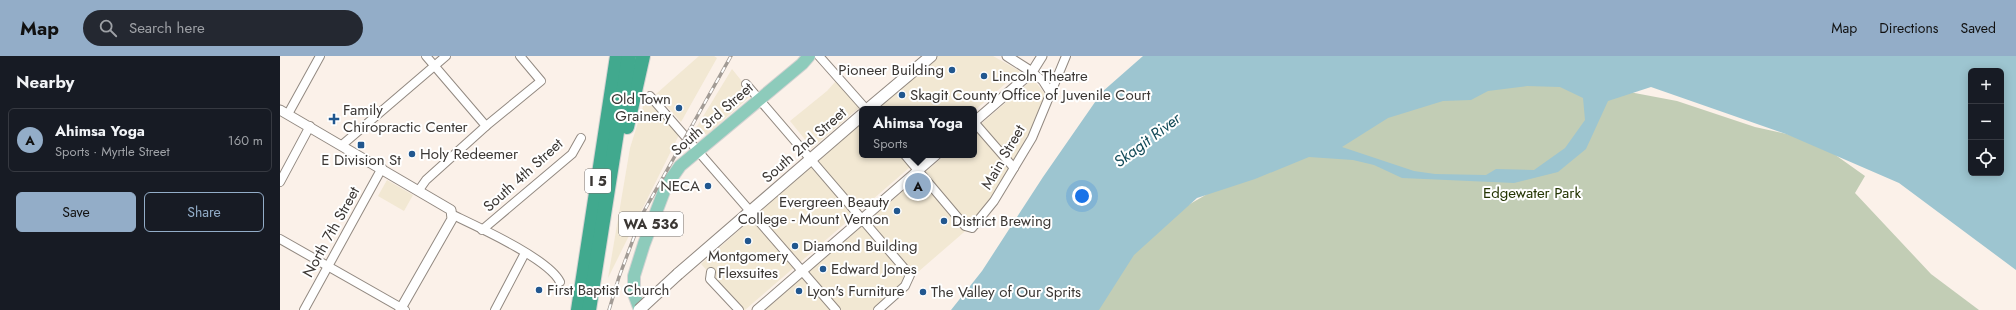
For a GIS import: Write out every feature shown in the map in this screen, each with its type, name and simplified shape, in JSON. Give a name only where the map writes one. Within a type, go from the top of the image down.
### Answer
[{"type":"highway","points":[[582,309],[583,239],[602,111],[608,56]]},
{"type":"highway","name":"I 5","points":[[582,309],[617,56]]},
{"type":"highway","name":"I 5","points":[[582,309],[607,199],[629,56]]},
{"type":"highway","points":[[607,199],[616,172],[643,56]]},
{"type":"main road","name":"South 3rd Street","points":[[639,310],[634,294],[634,276],[654,216],[666,186],[680,166],[802,64],[808,56]]},
{"type":"main road","name":"South 2nd Street","points":[[871,106],[931,56]]},
{"type":"main road","name":"South 2nd Street","points":[[639,310],[678,274],[859,117]]},
{"type":"street","points":[[320,56],[284,112],[447,207],[451,210],[453,215],[543,263],[556,274],[560,282]]},
{"type":"street","points":[[426,56],[486,126]]},
{"type":"street","points":[[342,145],[446,56]]},
{"type":"street","points":[[419,190],[426,180],[486,126],[541,81],[520,56]]},
{"type":"street","points":[[819,56],[864,106]]},
{"type":"street","points":[[1006,56],[1032,72],[1043,81],[1050,92]]},
{"type":"street","points":[[977,119],[1032,72],[1042,56]]},
{"type":"street","name":"Main Street","points":[[918,171],[969,228],[974,226],[994,201],[1032,138],[1066,56]]},
{"type":"street","points":[[746,84],[909,272],[910,278],[905,286],[878,310]]},
{"type":"street","points":[[650,96],[699,150],[750,212],[836,310]]},
{"type":"street","points":[[977,125],[1014,168]]},
{"type":"street","points":[[280,182],[310,126]]},
{"type":"street","name":"South 4th Street","points":[[482,230],[572,154],[581,138]]},
{"type":"street","points":[[907,158],[918,171]]},
{"type":"street","points":[[757,310],[933,158]]},
{"type":"street","name":"North 7th Street","points":[[304,310],[382,168]]},
{"type":"street","points":[[280,239],[402,309],[453,215]]},
{"type":"street","points":[[495,310],[525,253]]},
{"type":"street","points":[[711,272],[710,279],[739,310]]},
{"type":"shaded area","points":[[699,56],[714,56],[717,58],[681,122],[656,94]]},
{"type":"shaded area","points":[[935,56],[993,56],[1020,71],[977,108],[977,106],[878,106]]},
{"type":"shaded area","points":[[732,69],[744,84],[742,89],[749,97],[707,135],[696,128]]},
{"type":"shaded area","points":[[1033,79],[1046,95],[1028,143],[990,203],[970,227],[874,310],[764,310],[941,158],[977,158],[977,127]]},
{"type":"shaded area","points":[[836,81],[859,106],[859,108],[812,148],[790,121],[827,91]]},
{"type":"shaded area","points":[[646,97],[679,135],[608,278],[630,148]]},
{"type":"shaded area","points":[[859,124],[859,158],[921,158],[745,310],[743,310],[701,264]]},
{"type":"shaded area","points":[[387,180],[413,195],[404,211],[378,196]]},
{"type":"green space","name":"Edgewater Park","points":[[1534,74],[1677,101],[1755,127],[1787,134],[1827,149],[1865,176],[1855,193],[1931,274],[1979,310],[1094,310],[1113,278],[1136,251],[1183,208],[1306,137]]},
{"type":"water","name":"Skagit River","points":[[1143,56],[2016,56],[2016,270],[1899,183],[1786,134],[1651,87],[1608,101],[1586,149],[1558,172],[1514,183],[1402,178],[1374,165],[1353,160],[1309,157],[1255,179],[1197,198],[1134,255],[1099,310],[951,310],[982,271],[1043,177],[1102,92]],"holes":[[[1527,86],[1560,87],[1583,98],[1585,120],[1565,148],[1534,170],[1496,169],[1486,175],[1435,174],[1414,171],[1342,147],[1388,118],[1443,101],[1471,100],[1488,91]]]},
{"type":"railway","points":[[609,310],[619,277],[643,213],[731,56]]},
{"type":"place","name":"Pioneer Building","points":[[952,70]]},
{"type":"place","name":"Lincoln Theatre","points":[[984,76]]},
{"type":"place","name":"Skagit County Office of Juvenile Court","points":[[902,95]]},
{"type":"place","name":"Old Town Grainery","points":[[679,108]]},
{"type":"place","name":"Family Chiropractic Center","points":[[334,119]]},
{"type":"place","name":"E Division St","points":[[361,145]]},
{"type":"place","name":"Holy Redeemer","points":[[412,154]]},
{"type":"place","name":"NECA","points":[[708,186]]},
{"type":"place","name":"Ahimsa Yoga","points":[[918,186]]},
{"type":"place","name":"Evergreen Beauty College - Mount Vernon","points":[[897,211]]},
{"type":"place","name":"District Brewing","points":[[944,221]]},
{"type":"place","name":"Montgomery Flexsuites","points":[[748,241]]},
{"type":"place","name":"Diamond Building","points":[[795,246]]},
{"type":"place","name":"Edward Jones","points":[[823,269]]},
{"type":"place","name":"First Baptist Church","points":[[539,290]]},
{"type":"place","name":"Lyon's Furniture","points":[[799,291]]},
{"type":"place","name":"The Valley of Our Sprits","points":[[923,292]]}]
